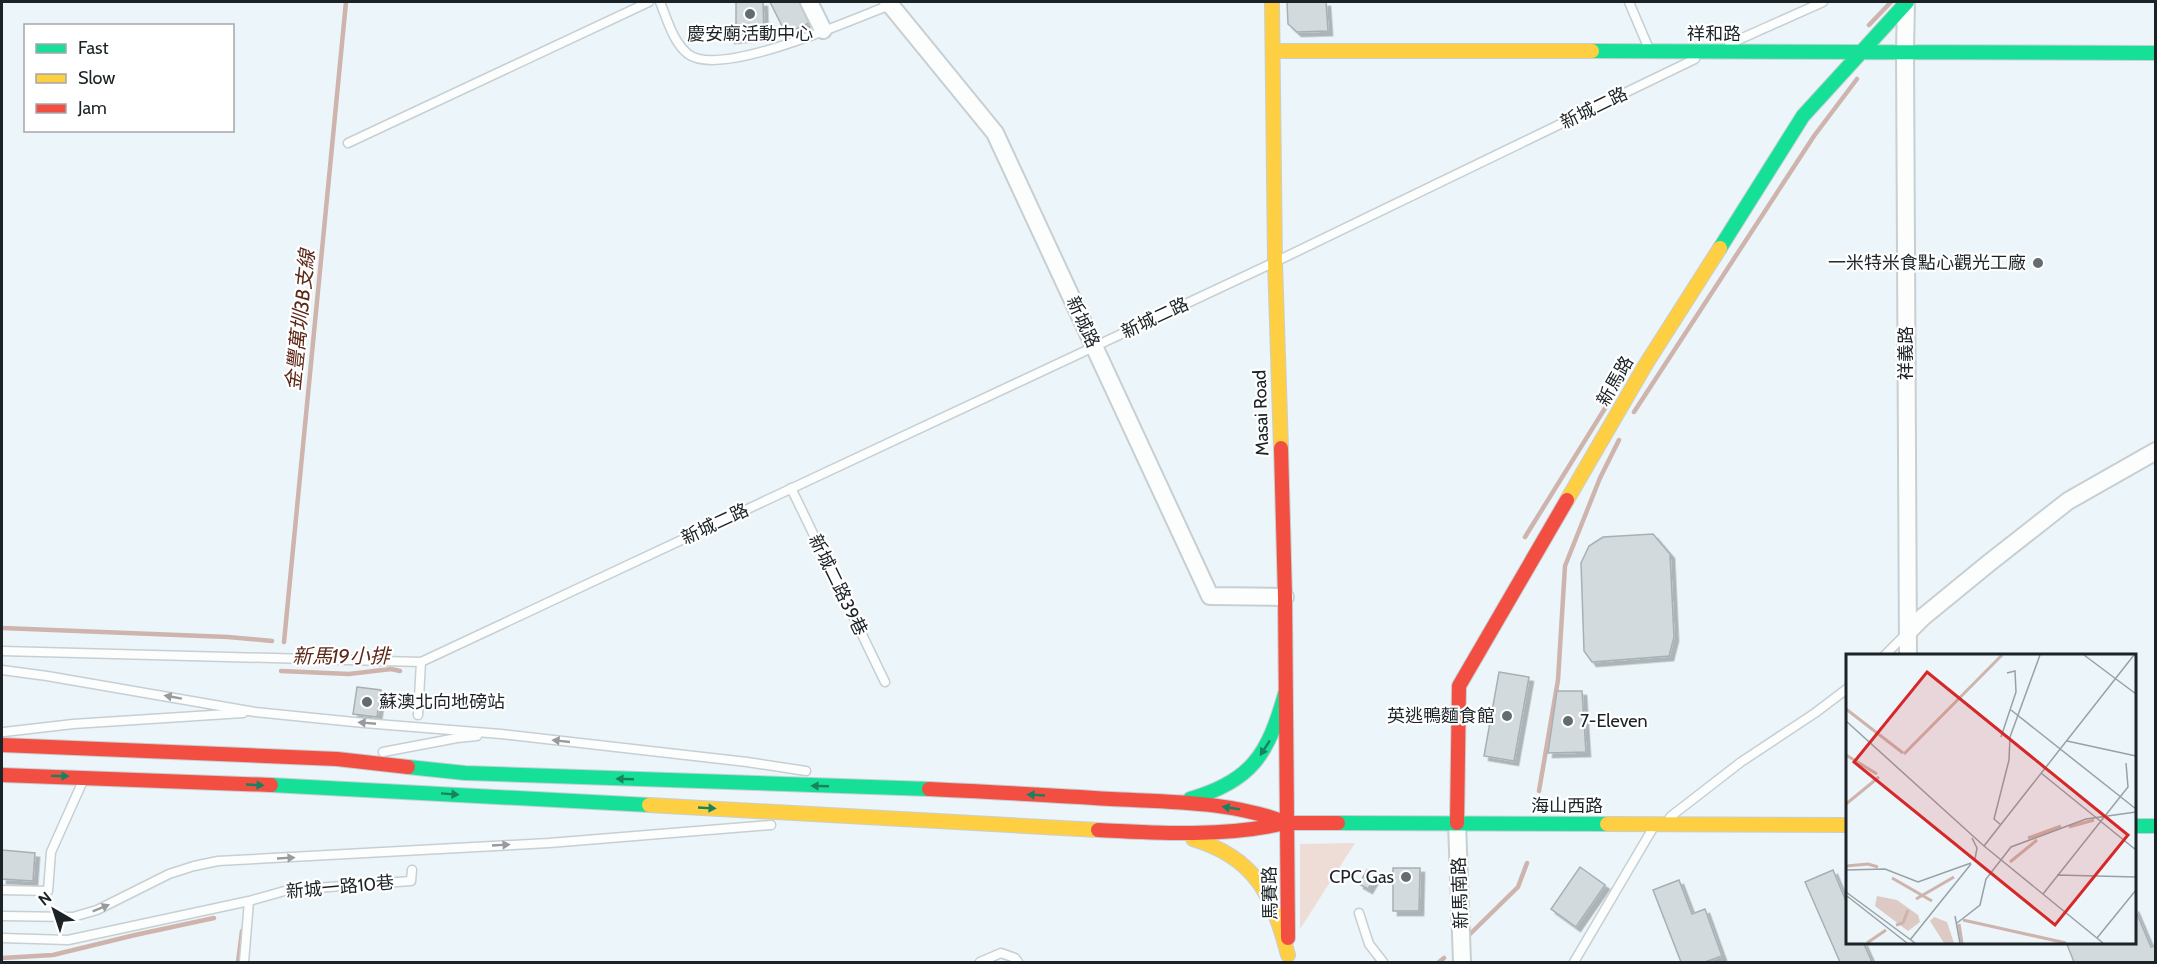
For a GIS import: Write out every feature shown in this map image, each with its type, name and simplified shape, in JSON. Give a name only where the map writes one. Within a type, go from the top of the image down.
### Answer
[{"type":"main road","name":"Masai Road","points":[[1272,2],[1275,262],[1285,597],[1287,823]]},
{"type":"main road","name":"新馬路","points":[[1457,823],[1459,686],[1646,364],[1803,116],[1906,2]]},
{"type":"main road","name":"祥和路","points":[[1273,51],[2156,52]]},
{"type":"main road","points":[[1174,802],[1209,795],[1239,780],[1254,765],[1269,744],[1278,724],[1286,694]]},
{"type":"main road","points":[[2,745],[337,759],[476,773],[931,789],[1174,802],[1230,807],[1264,814],[1287,823]]},
{"type":"main road","points":[[2,775],[85,777],[840,814],[1158,833],[1250,831],[1287,823]]},
{"type":"main road","name":"海山西路","points":[[1287,823],[1846,825]]},
{"type":"main road","name":"馬賽路","points":[[1287,823],[1288,959]]},
{"type":"main road","points":[[2136,826],[2156,826]]},
{"type":"main road","points":[[1158,833],[1197,840],[1221,848],[1234,855],[1248,868],[1271,901],[1280,922],[1288,959]]},
{"type":"street","points":[[809,2],[823,30]]},
{"type":"street","name":"祥義路","points":[[1906,2],[1908,654]]},
{"type":"street","name":"新城路","points":[[890,3],[995,134],[1210,596],[1285,597]]},
{"type":"street","points":[[1908,632],[1973,576],[2068,501],[2156,451]]},
{"type":"street","name":"新馬南路","points":[[1457,823],[1462,963]]},
{"type":"lane","points":[[348,143],[649,2]]},
{"type":"lane","points":[[660,2],[681,46],[689,55],[697,59],[716,61],[751,56],[890,3]]},
{"type":"lane","points":[[1629,2],[1650,52]]},
{"type":"lane","name":"新城二路","points":[[421,662],[1275,262],[1709,52],[1823,2]]},
{"type":"lane","name":"新城二路39巷","points":[[791,488],[885,682]]},
{"type":"lane","points":[[1886,654],[1908,632]]},
{"type":"lane","points":[[2,651],[421,662],[418,715]]},
{"type":"lane","points":[[2,670],[255,712],[501,734],[816,772]]},
{"type":"lane","points":[[1574,963],[1655,824],[1676,814],[1741,762],[1846,690]]},
{"type":"lane","points":[[2,732],[73,724],[255,712]]},
{"type":"lane","points":[[337,759],[457,738],[501,734]]},
{"type":"lane","points":[[2,890],[48,891],[51,852],[85,777]]},
{"type":"lane","points":[[850,777],[931,789]]},
{"type":"lane","points":[[2,916],[73,917],[97,910],[170,874],[218,861],[549,843],[759,826],[840,814]]},
{"type":"lane","name":"新城一路10巷","points":[[249,901],[288,890],[411,881],[412,870]]},
{"type":"lane","points":[[2,938],[68,940],[249,901],[244,963]]},
{"type":"lane","points":[[1359,913],[1369,944],[1383,963]]},
{"type":"lane","points":[[980,963],[1001,953],[1015,958],[1018,963]]},
{"type":"shaded area","points":[[1355,843],[1300,929],[1300,844]]},
{"type":"building","name":"慶安廟活動中心","points":[[736,2],[763,2],[764,36],[730,39],[729,27],[736,27]]},
{"type":"building","points":[[770,2],[799,2],[809,23],[786,34]]},
{"type":"building","points":[[1287,2],[1326,2],[1328,31],[1297,32],[1288,24]]},
{"type":"building","points":[[1653,534],[1670,554],[1674,637],[1669,656],[1592,662],[1584,651],[1581,563],[1589,546],[1603,537]]},
{"type":"building","name":"英逃鴨麵食館","points":[[1499,672],[1529,677],[1514,761],[1484,756]]},
{"type":"building","name":"蘇澳北向地磅站","points":[[357,687],[381,690],[377,717],[353,714]]},
{"type":"building","name":"7-Eleven","points":[[1557,691],[1582,691],[1586,752],[1548,753]]},
{"type":"building","points":[[2,850],[35,853],[33,881],[2,879]]},
{"type":"building","points":[[1580,867],[1605,885],[1576,927],[1551,909]]},
{"type":"building","points":[[1393,868],[1420,868],[1419,911],[1393,911]]},
{"type":"building","points":[[1367,870],[1376,875],[1368,889],[1359,884]]},
{"type":"building","points":[[1833,870],[1846,901],[1846,943],[1863,943],[1872,962],[1840,962],[1805,882]]},
{"type":"building","points":[[1679,880],[1692,914],[1705,909],[1722,956],[1705,962],[1681,962],[1653,890]]},
{"type":"building","points":[[2136,912],[2151,947],[2156,945],[2156,962],[2074,962],[2066,943],[2136,943]]},
{"type":"waterway","name":"金豐萬圳3B支線","points":[[284,642],[346,2]]},
{"type":"waterway","points":[[1869,25],[1891,2]]},
{"type":"waterway","points":[[1634,412],[1814,136],[1857,79]]},
{"type":"waterway","points":[[1525,537],[1625,376]]},
{"type":"waterway","points":[[1539,791],[1558,680],[1565,566],[1600,478],[1619,440]]},
{"type":"waterway","points":[[2,628],[228,637],[272,641]]},
{"type":"waterway","name":"新馬19小排","points":[[281,671],[349,674],[391,669],[400,671]]},
{"type":"waterway","points":[[1469,935],[1518,887],[1527,863]]},
{"type":"waterway","points":[[2,958],[53,955],[214,918]]},
{"type":"waterway","points":[[238,962],[242,931]]},
{"type":"waterway","points":[[1439,962],[1444,958]]},
{"type":"traffic: fast","points":[[1720,248],[1803,116],[1907,2]]},
{"type":"traffic: fast","points":[[1592,51],[2156,53]]},
{"type":"traffic: fast","points":[[1190,799],[1229,783],[1243,774],[1254,762],[1272,733],[1285,694]]},
{"type":"traffic: fast","points":[[408,767],[465,773],[929,789]]},
{"type":"traffic: fast","points":[[271,785],[649,805]]},
{"type":"traffic: fast","points":[[1338,823],[1607,824]]},
{"type":"traffic: fast","points":[[2136,826],[2156,826]]},
{"type":"traffic: slow","points":[[1272,2],[1275,262],[1281,448]]},
{"type":"traffic: slow","points":[[1273,51],[1592,51]]},
{"type":"traffic: slow","points":[[1567,500],[1646,364],[1720,248]]},
{"type":"traffic: slow","points":[[649,805],[1098,830]]},
{"type":"traffic: slow","points":[[1607,824],[1846,825]]},
{"type":"traffic: slow","points":[[1193,839],[1215,847],[1247,868],[1268,897],[1288,955]]},
{"type":"traffic: jam","points":[[1281,448],[1287,823],[1338,823]]},
{"type":"traffic: jam","points":[[1457,823],[1459,686],[1567,500]]},
{"type":"traffic: jam","points":[[2,745],[337,759],[408,767]]},
{"type":"traffic: jam","points":[[2,775],[271,785]]},
{"type":"traffic: jam","points":[[929,789],[1200,804],[1244,810],[1287,823]]},
{"type":"traffic: jam","points":[[1287,823],[1288,938]]},
{"type":"traffic: jam","points":[[1098,830],[1166,833],[1213,832],[1281,824]]},
{"type":"place","name":"慶安廟活動中心","points":[[750,14]]},
{"type":"place","name":"一米特米食點心觀光工廠","points":[[2038,263]]},
{"type":"place","name":"蘇澳北向地磅站","points":[[367,702]]},
{"type":"place","name":"英逃鴨麵食館","points":[[1507,716]]},
{"type":"place","name":"7-Eleven","points":[[1568,721]]},
{"type":"place","name":"CPC Gas","points":[[1406,877]]}]
